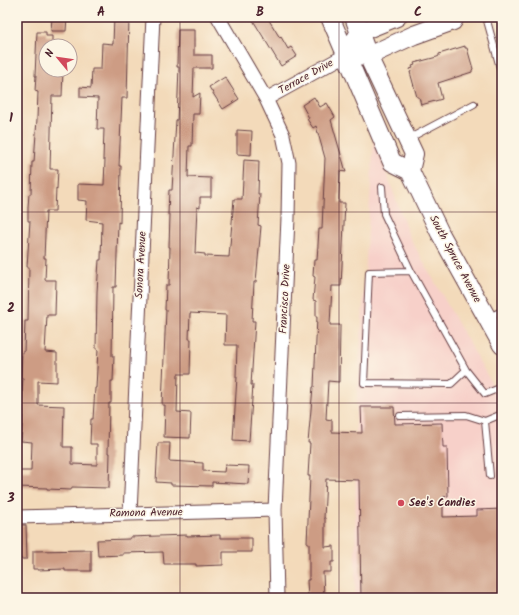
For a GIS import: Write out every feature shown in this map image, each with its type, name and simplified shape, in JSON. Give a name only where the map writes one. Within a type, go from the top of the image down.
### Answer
[{"type":"main road","points":[[330,17],[392,162],[410,171],[414,154],[368,56],[357,24]]},
{"type":"main road","points":[[357,24],[398,17]]},
{"type":"main road","points":[[346,55],[368,56],[414,35],[453,21],[455,17]]},
{"type":"main road","points":[[346,55],[357,24]]},
{"type":"main road","name":"South Spruce Avenue","points":[[410,171],[440,233],[495,315],[502,345]]},
{"type":"street","name":"Sonora Avenue","points":[[130,513],[153,17]]},
{"type":"street","name":"Francisco Drive","points":[[218,17],[266,99],[283,135],[289,163],[288,218],[275,510],[277,598]]},
{"type":"street","name":"Terrace Drive","points":[[266,99],[346,55]]},
{"type":"street","name":"Ramona Avenue","points":[[17,517],[275,510]]},
{"type":"lane","points":[[486,17],[502,75]]},
{"type":"lane","points":[[407,140],[474,104]]},
{"type":"lane","points":[[382,187],[384,214],[411,271],[466,370],[485,394],[502,388]]},
{"type":"lane","points":[[411,271],[369,272],[364,383],[451,384],[466,370]]},
{"type":"lane","points":[[400,416],[466,415],[485,421],[502,414]]},
{"type":"lane","points":[[485,421],[490,476]]},
{"type":"shaded area","points":[[374,138],[409,236],[502,402],[502,598],[355,598],[356,413]]},
{"type":"building","points":[[52,17],[67,17],[66,31],[51,31]]},
{"type":"building","points":[[114,17],[129,17],[127,98],[122,98],[119,166],[121,166],[120,223],[118,222],[116,287],[113,287],[112,356],[114,356],[113,381],[111,381],[111,403],[109,403],[109,488],[72,487],[71,490],[17,487],[17,471],[31,471],[32,442],[21,441],[23,378],[21,378],[25,321],[28,321],[29,267],[27,267],[30,221],[28,221],[28,207],[29,194],[31,194],[32,162],[34,162],[37,119],[38,92],[35,91],[35,76],[37,32],[46,32],[46,36],[52,36],[52,38],[38,38],[38,78],[63,78],[62,96],[52,96],[50,169],[58,169],[55,211],[46,211],[44,258],[46,258],[45,280],[56,280],[55,315],[47,315],[45,352],[57,353],[57,382],[38,381],[38,405],[64,406],[63,447],[72,447],[72,464],[97,465],[97,444],[90,444],[91,419],[93,419],[96,388],[98,349],[96,349],[97,292],[99,260],[101,260],[102,222],[86,220],[87,201],[78,200],[78,184],[104,185],[105,160],[103,160],[104,129],[97,129],[98,98],[80,97],[80,87],[91,88],[92,69],[101,69],[102,43],[113,44]]},
{"type":"building","points":[[251,17],[267,17],[288,49],[291,47],[297,56],[281,66]]},
{"type":"building","points":[[178,30],[194,30],[194,55],[212,55],[212,68],[194,68],[193,97],[200,93],[199,114],[193,114],[192,146],[189,146],[188,177],[211,178],[211,197],[200,197],[200,208],[197,207],[195,253],[205,254],[205,256],[229,257],[234,199],[242,199],[244,160],[259,161],[258,194],[260,194],[258,225],[261,226],[256,282],[254,282],[252,321],[255,321],[251,385],[253,385],[249,441],[233,440],[237,377],[237,345],[225,345],[226,315],[190,313],[190,374],[178,374],[177,412],[191,413],[190,438],[164,437],[165,405],[162,405],[165,310],[166,285],[169,285],[170,247],[170,215],[168,215],[169,190],[172,190],[177,120],[179,67],[177,67]]},
{"type":"building","points":[[465,46],[465,48],[467,48],[473,69],[472,72],[438,83],[442,99],[421,105],[419,97],[417,97],[410,72],[410,69],[413,68],[412,66],[415,65],[414,63],[437,57],[439,54]]},
{"type":"building","points":[[225,77],[239,99],[223,109],[209,87]]},
{"type":"building","name":"See's Candies","points":[[314,97],[320,107],[327,103],[335,117],[331,120],[346,172],[340,171],[339,203],[345,203],[341,286],[332,286],[330,325],[340,325],[339,382],[328,381],[326,419],[332,420],[332,432],[362,433],[361,407],[394,407],[395,424],[442,423],[443,447],[447,447],[448,496],[443,497],[443,517],[477,516],[477,510],[502,509],[502,598],[361,598],[359,480],[326,479],[324,518],[325,547],[334,546],[334,562],[331,562],[331,572],[323,572],[324,598],[308,598],[307,580],[309,580],[309,543],[307,543],[310,443],[308,443],[314,387],[317,317],[316,301],[313,300],[315,277],[313,276],[314,260],[317,260],[319,229],[322,229],[325,158],[316,126],[313,128],[307,119],[309,118],[302,105]]},
{"type":"building","points":[[237,130],[252,131],[251,155],[237,154]]},
{"type":"building","points":[[158,443],[170,443],[169,461],[203,463],[203,471],[224,472],[225,465],[249,466],[248,484],[212,482],[212,486],[171,485],[171,483],[156,482]]},
{"type":"building","points":[[17,525],[26,525],[27,559],[17,559]]},
{"type":"building","points":[[187,535],[220,535],[220,538],[252,538],[252,552],[223,552],[223,565],[196,566],[196,564],[164,564],[163,552],[123,553],[123,555],[98,556],[97,540]]},
{"type":"building","points":[[91,550],[91,571],[33,569],[33,551]]},
{"type":"place","name":"See's Candies","points":[[401,503]]}]
